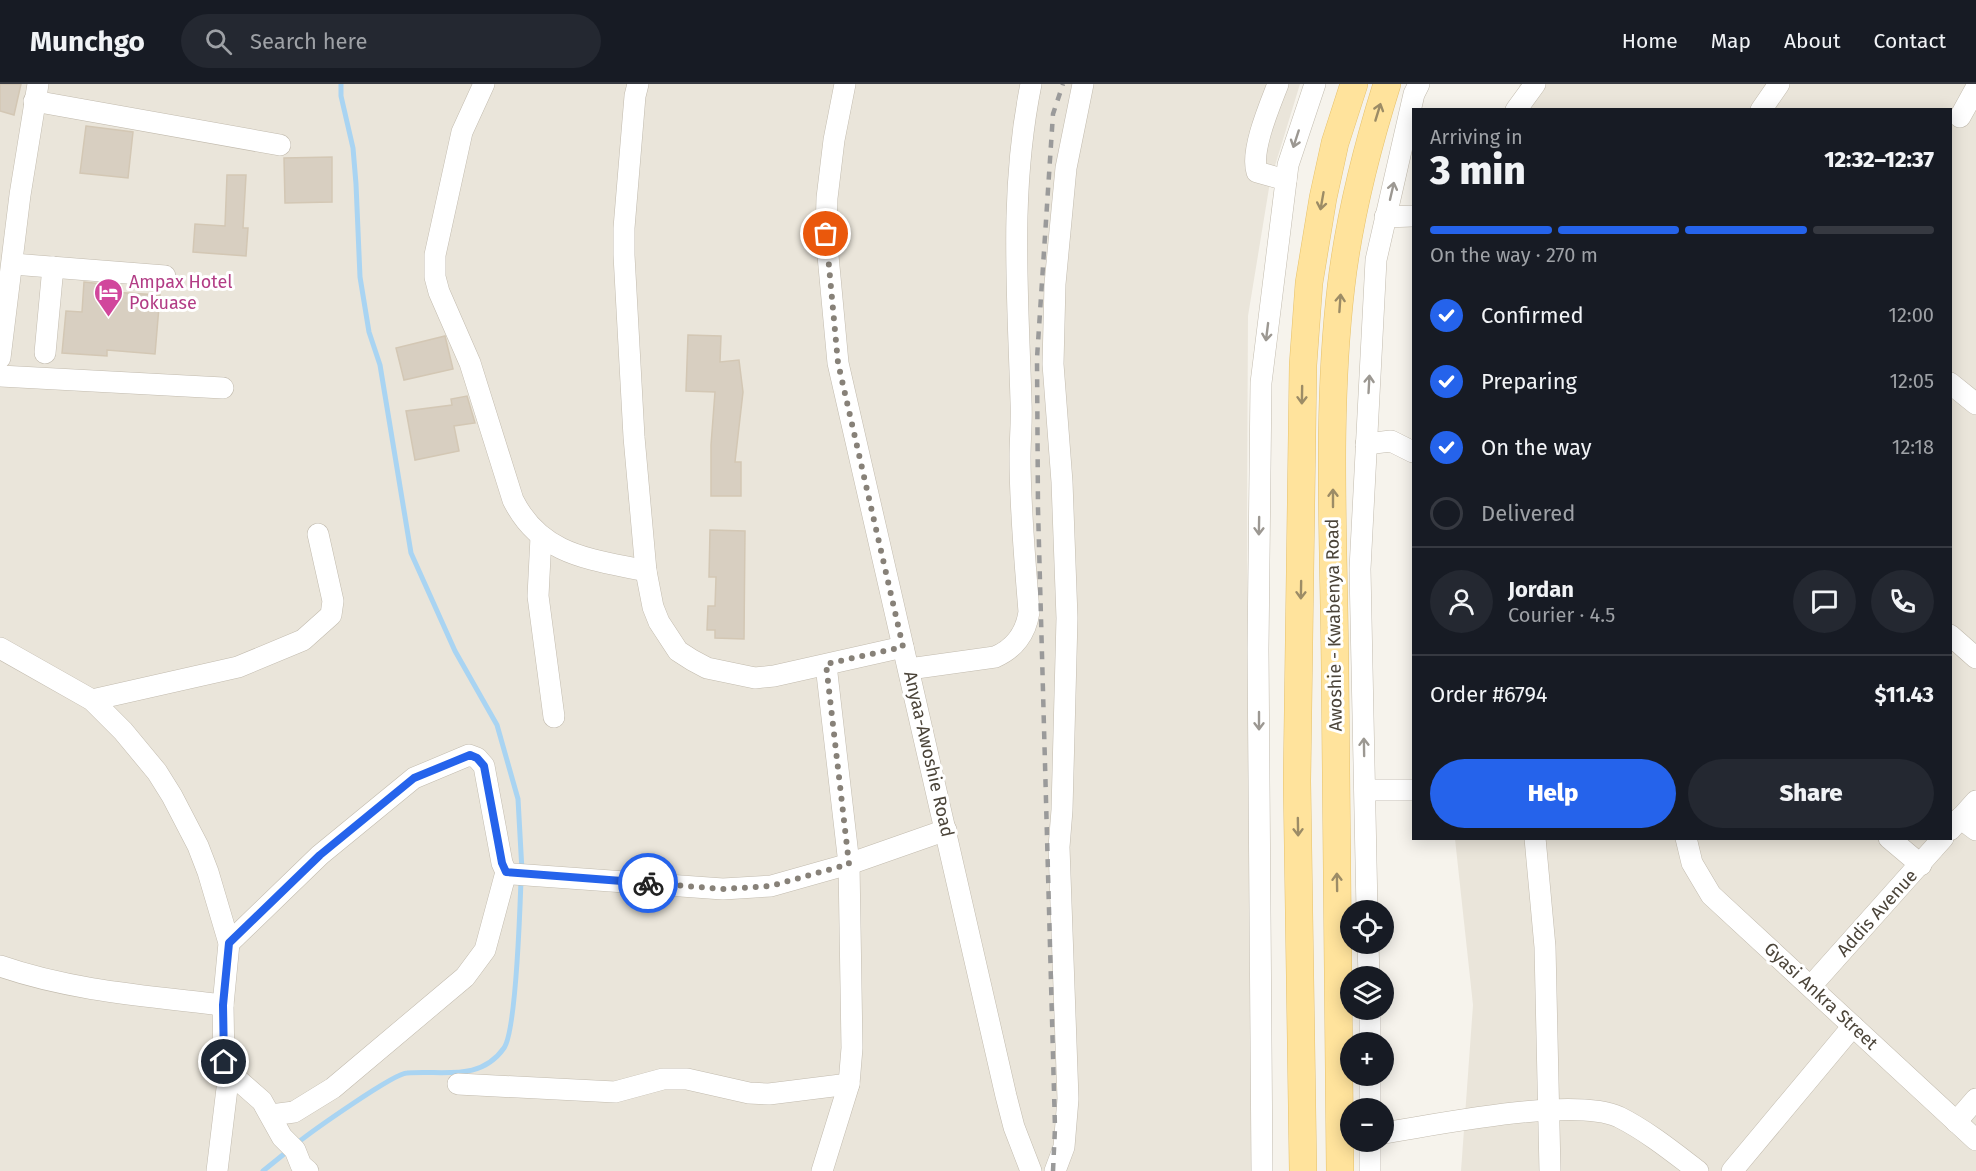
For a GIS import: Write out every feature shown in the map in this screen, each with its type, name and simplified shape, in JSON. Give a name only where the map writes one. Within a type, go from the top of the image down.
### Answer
[{"type":"main road","name":"Awoshie - Kwabenya Road","points":[[1303,1171],[1297,781],[1303,365],[1309,284],[1323,198],[1335,143],[1354,84]]},
{"type":"main road","name":"Awoshie - Kwabenya Road","points":[[1340,1171],[1333,515],[1335,366],[1341,287],[1354,203],[1366,151],[1387,84]]},
{"type":"main road","points":[[1297,781],[1305,773],[1322,771],[1330,776],[1336,786]]},
{"type":"street","points":[[484,84],[462,132],[435,255],[435,277],[470,363],[513,500],[521,516],[541,537],[570,554],[646,571]]},
{"type":"street","points":[[638,84],[635,96],[624,255],[630,388],[646,571],[653,607],[659,622],[678,651],[692,660],[707,668],[755,678],[774,676],[903,647]]},
{"type":"street","name":"Anyaa-Awoshie Road","points":[[845,84],[833,152],[826,234],[838,363],[1005,1096],[1031,1171]]},
{"type":"street","points":[[909,669],[995,657],[1006,652],[1016,643],[1028,623],[1020,458],[1021,404],[1015,266],[1017,188],[1023,127],[1031,84]]},
{"type":"street","points":[[1055,1171],[1064,1148],[1068,1099],[1059,847],[1063,799],[1067,618],[1062,482],[1053,364],[1055,284],[1066,168],[1083,84]]},
{"type":"street","points":[[1278,84],[1264,123],[1254,164],[1257,172],[1286,180]]},
{"type":"street","points":[[1262,1171],[1258,649],[1261,384],[1288,165],[1315,84]]},
{"type":"street","points":[[1367,900],[1360,569],[1376,260],[1414,94],[1419,84]]},
{"type":"street","points":[[1517,108],[1535,84]]},
{"type":"street","points":[[1762,108],[1779,84]]},
{"type":"street","points":[[1960,117],[1976,88]]},
{"type":"street","points":[[0,358],[20,195],[36,93],[280,145]]},
{"type":"street","points":[[1386,217],[1412,216]]},
{"type":"street","points":[[13,264],[165,276]]},
{"type":"street","points":[[45,353],[52,267]]},
{"type":"street","points":[[0,376],[223,388]]},
{"type":"street","points":[[1952,385],[1976,404]]},
{"type":"street","points":[[1366,444],[1391,441],[1412,452]]},
{"type":"street","points":[[92,700],[238,667],[303,640],[331,615],[333,601],[318,534]]},
{"type":"street","points":[[541,537],[538,596],[554,717]]},
{"type":"street","points":[[1952,637],[1976,658]]},
{"type":"street","points":[[0,648],[92,700],[123,731],[172,796],[205,864],[229,943],[223,1005],[224,1062],[229,1072],[262,1101],[301,1165],[308,1171]]},
{"type":"street","points":[[822,1171],[849,1084],[852,1048],[849,864],[826,664]]},
{"type":"street","points":[[229,943],[320,855],[414,778],[470,755],[477,758],[484,766],[502,863],[517,874],[723,889],[771,886],[849,864],[946,830]]},
{"type":"street","points":[[1365,790],[1412,790]]},
{"type":"street","points":[[1962,826],[1976,801]]},
{"type":"street","points":[[1535,840],[1545,947],[1550,1171]]},
{"type":"street","name":"Gyasi Ankra Street","points":[[1686,840],[1692,863],[1711,895],[1976,1140]]},
{"type":"street","points":[[1891,840],[1921,866]]},
{"type":"street","name":"Addis Avenue","points":[[1811,986],[1921,866],[1941,840]]},
{"type":"street","points":[[271,1115],[294,1112],[333,1088],[465,977],[484,950],[517,874]]},
{"type":"street","points":[[0,966],[24,975],[97,990],[223,1005]]},
{"type":"street","points":[[1732,1171],[1853,1026]]},
{"type":"street","points":[[217,1171],[229,1072]]},
{"type":"street","points":[[458,1084],[615,1092],[663,1079],[687,1079],[749,1093],[770,1094],[849,1084]]},
{"type":"street","points":[[1956,1122],[1976,1099]]},
{"type":"street","points":[[1394,1131],[1547,1109],[1598,1112],[1617,1116],[1659,1142],[1698,1171]]},
{"type":"street","points":[[1370,1152],[1370,1171]]},
{"type":"shaded area","points":[[0,84],[1300,84],[1270,182],[1248,316],[1250,1045],[1254,1171],[0,1171]]},
{"type":"shaded area","points":[[1520,84],[1976,84],[1976,1171],[1461,1171],[1473,1005],[1455,840],[1952,840],[1952,108],[1512,108]]},
{"type":"building","points":[[0,84],[21,84],[14,115],[0,111]]},
{"type":"building","points":[[86,126],[133,132],[128,178],[80,173]]},
{"type":"building","points":[[332,157],[332,202],[285,203],[284,158]]},
{"type":"building","points":[[227,175],[246,175],[243,228],[248,228],[246,256],[193,252],[195,224],[225,226]]},
{"type":"building","points":[[84,282],[112,285],[111,292],[160,295],[155,354],[107,350],[107,356],[62,353],[66,311],[82,312]]},
{"type":"building","points":[[688,335],[721,336],[720,362],[739,360],[743,392],[735,462],[741,462],[741,496],[711,496],[711,445],[715,392],[686,391]]},
{"type":"building","points":[[445,336],[453,369],[404,380],[396,348]]},
{"type":"building","points":[[467,396],[475,423],[454,426],[459,451],[415,460],[406,411],[452,405],[451,399]]},
{"type":"building","points":[[710,530],[745,531],[744,639],[715,638],[715,630],[707,630],[708,606],[715,606],[716,577],[709,577]]},
{"type":"waterway","points":[[341,84],[341,96],[353,148],[360,277],[369,332],[380,365],[411,553],[455,651],[497,725],[518,799],[522,871]]},
{"type":"waterway","points":[[296,1144],[386,1082],[407,1073],[447,1073],[472,1070],[484,1066],[504,1048],[512,1019],[521,880]]},
{"type":"waterway","points":[[263,1171],[289,1150]]},
{"type":"railway","points":[[1053,1171],[1055,1128],[1038,509],[1037,358],[1053,114],[1063,84]]},
{"type":"way so far","points":[[648,883],[723,889],[771,886],[849,864],[826,664],[903,647],[838,363],[826,234]]},
{"type":"place","name":"Ampax Hotel Pokuase","points":[[108,318]]},
{"type":"route","points":[[224,1062],[223,1005],[229,943],[320,855],[414,778],[470,755],[477,758],[484,766],[502,863],[506,872],[648,883]]}]
